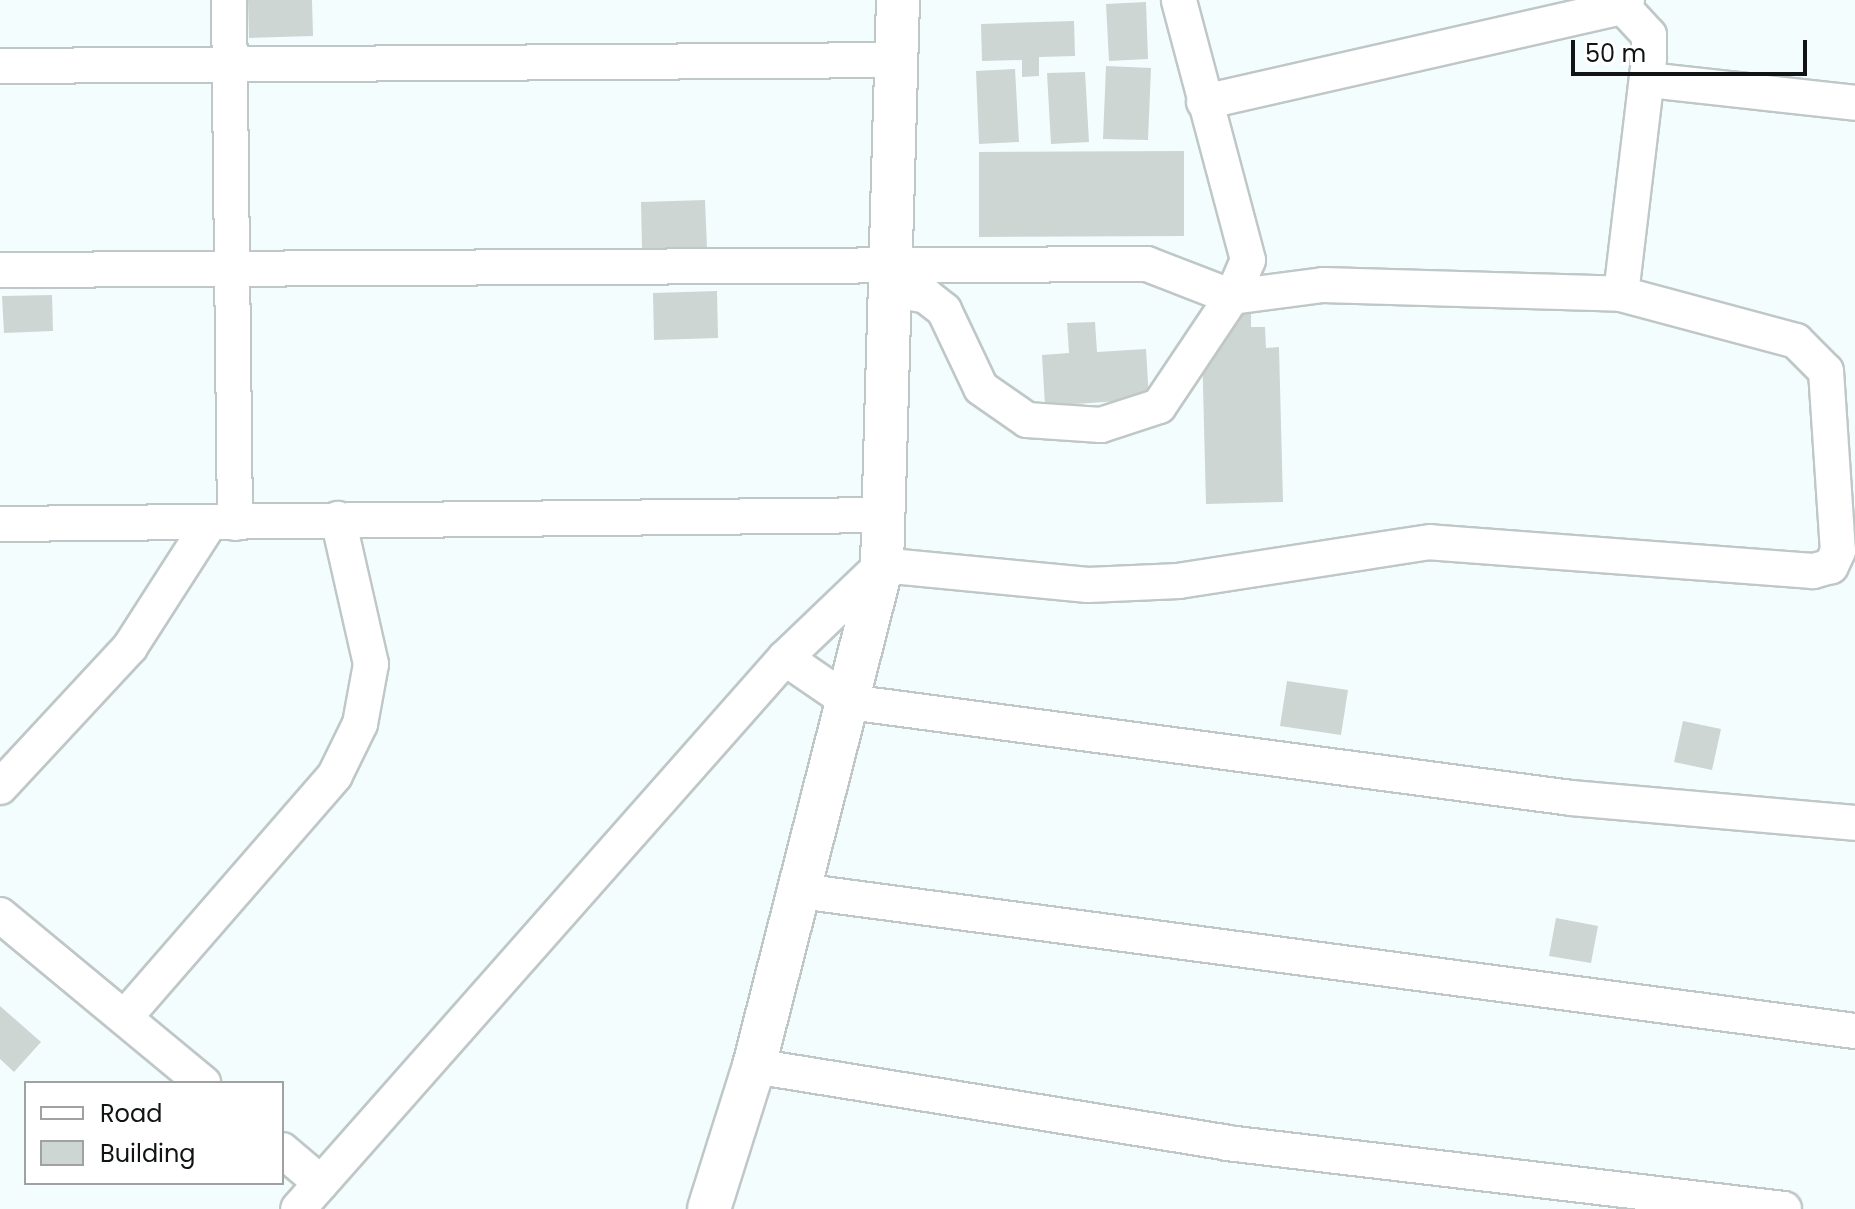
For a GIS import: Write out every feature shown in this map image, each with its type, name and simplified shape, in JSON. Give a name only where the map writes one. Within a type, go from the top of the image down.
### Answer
[{"type":"street","points":[[0,787],[130,647],[222,524],[233,267],[229,0]]},
{"type":"street","points":[[709,1209],[754,1066],[882,565],[887,515],[889,277],[898,0]]},
{"type":"street","points":[[889,277],[926,296],[944,310],[981,388],[1001,405],[1058,427],[1101,425],[1159,406],[1232,297],[1247,242],[1204,102],[1179,0]]},
{"type":"street","points":[[1204,102],[1625,4],[1649,35],[1648,80],[1621,294]]},
{"type":"street","points":[[0,66],[897,60]]},
{"type":"street","points":[[1648,80],[1855,103]]},
{"type":"street","points":[[0,270],[233,267],[889,277],[1147,264],[1232,297],[1323,285],[1621,294],[1813,351],[1826,371],[1839,512],[1831,566],[1813,571],[1430,542],[1179,581],[1088,585],[882,565],[785,658],[298,1209]]},
{"type":"street","points":[[0,524],[887,515]]},
{"type":"street","points":[[125,1017],[335,775],[360,724],[371,664],[338,519]]},
{"type":"street","points":[[785,658],[849,702],[1571,798],[1855,823]]},
{"type":"street","points":[[800,891],[1855,1031]]},
{"type":"street","points":[[0,915],[201,1081]]},
{"type":"street","points":[[754,1066],[1213,1141],[1784,1209]]},
{"type":"street","points":[[284,1152],[321,1183]]},
{"type":"building","points":[[248,0],[312,0],[313,36],[249,38]]},
{"type":"building","points":[[1146,2],[1148,59],[1109,61],[1106,4]]},
{"type":"building","points":[[1074,21],[1075,56],[1039,57],[1039,76],[1022,77],[1022,60],[982,61],[981,24]]},
{"type":"building","points":[[1106,66],[1151,68],[1148,140],[1103,139]]},
{"type":"building","points":[[1015,69],[1019,142],[979,144],[976,71]]},
{"type":"building","points":[[1085,72],[1089,142],[1051,144],[1047,73]]},
{"type":"building","points":[[1184,151],[1184,236],[979,237],[979,152]]},
{"type":"building","points":[[705,200],[707,248],[642,249],[641,202]]},
{"type":"building","points":[[717,291],[718,338],[654,340],[653,293]]},
{"type":"building","points":[[52,295],[53,331],[4,333],[2,296]]},
{"type":"building","points":[[1251,311],[1251,327],[1265,327],[1266,348],[1279,347],[1283,502],[1206,504],[1202,347],[1222,312]]},
{"type":"building","points":[[1095,322],[1097,352],[1146,349],[1149,399],[1045,406],[1042,355],[1069,353],[1067,323]]},
{"type":"building","points":[[1287,681],[1348,690],[1341,735],[1280,726]]},
{"type":"building","points":[[1683,721],[1721,729],[1712,770],[1674,762]]},
{"type":"building","points":[[1556,918],[1598,926],[1591,963],[1549,956]]},
{"type":"building","points":[[0,1006],[41,1042],[14,1072],[0,1059]]}]
